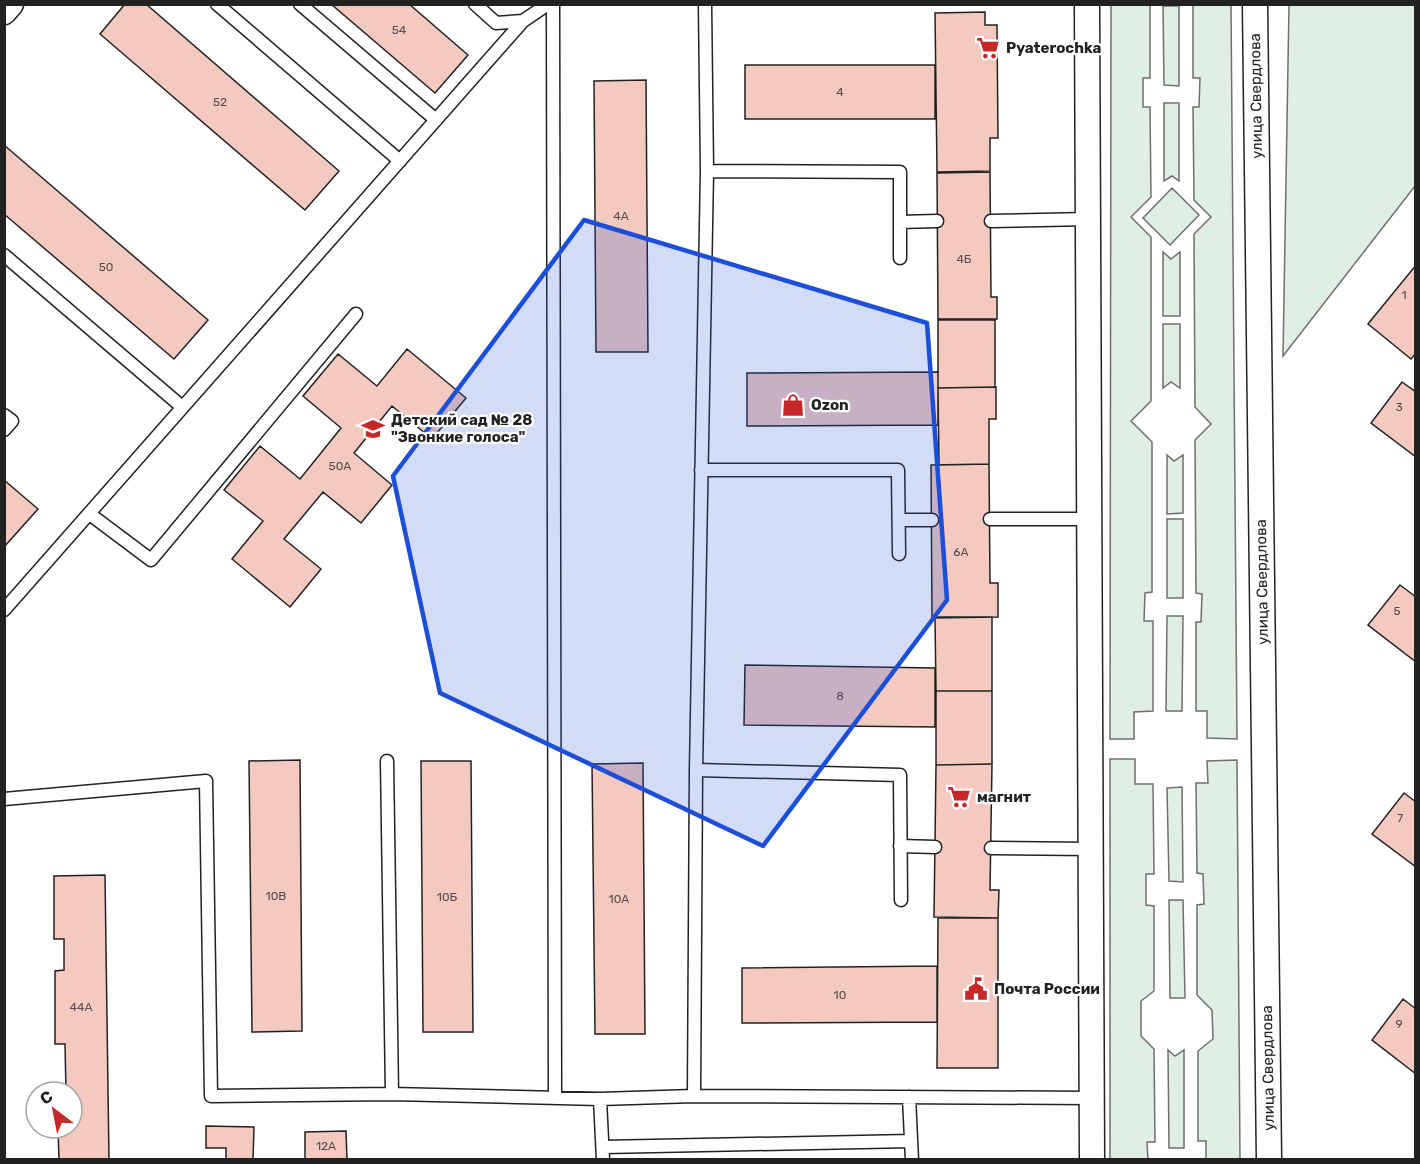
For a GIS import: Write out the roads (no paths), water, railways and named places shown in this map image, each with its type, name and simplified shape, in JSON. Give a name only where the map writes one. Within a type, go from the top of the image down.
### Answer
[{"type":"street","points":[[4,12],[11,4]]},
{"type":"street","points":[[1087,4],[1092,1160]]},
{"type":"street","name":"улица Свердлова","points":[[1255,4],[1269,1160]]},
{"type":"lane","points":[[217,4],[400,160]]},
{"type":"lane","points":[[300,4],[436,120]]},
{"type":"lane","points":[[475,4],[496,23],[523,21]]},
{"type":"lane","points":[[4,610],[91,514],[181,406],[523,21],[548,4]]},
{"type":"lane","points":[[554,4],[555,1097]]},
{"type":"lane","points":[[694,1096],[696,770],[707,171],[705,4]]},
{"type":"lane","points":[[707,171],[900,172],[900,258]]},
{"type":"lane","points":[[991,220],[1089,219]]},
{"type":"lane","points":[[900,222],[937,221]]},
{"type":"lane","points":[[4,255],[181,406]]},
{"type":"lane","points":[[91,514],[151,560],[356,314]]},
{"type":"lane","points":[[4,415],[12,421],[4,430]]},
{"type":"lane","points":[[701,470],[898,470],[899,554]]},
{"type":"lane","points":[[990,519],[1089,519]]},
{"type":"lane","points":[[899,520],[932,520]]},
{"type":"lane","points":[[387,761],[392,1094]]},
{"type":"lane","points":[[696,770],[900,775],[901,900]]},
{"type":"lane","points":[[4,799],[206,781],[211,1096],[392,1094],[600,1099],[694,1096],[1092,1098]]},
{"type":"lane","points":[[900,846],[935,847]]},
{"type":"lane","points":[[991,848],[1092,849]]},
{"type":"lane","points":[[909,1097],[912,1160]]},
{"type":"lane","points":[[600,1099],[603,1153],[911,1141]]},
{"type":"place","name":"Pyaterochka","points":[[988,48]]},
{"type":"place","name":"Ozon","points":[[793,405]]},
{"type":"place","name":"Детский сад № 28 \"Звонкие голоса\"","points":[[373,429]]},
{"type":"place","name":"магнит","points":[[959,797]]},
{"type":"place","name":"Почта России","points":[[976,989]]}]
